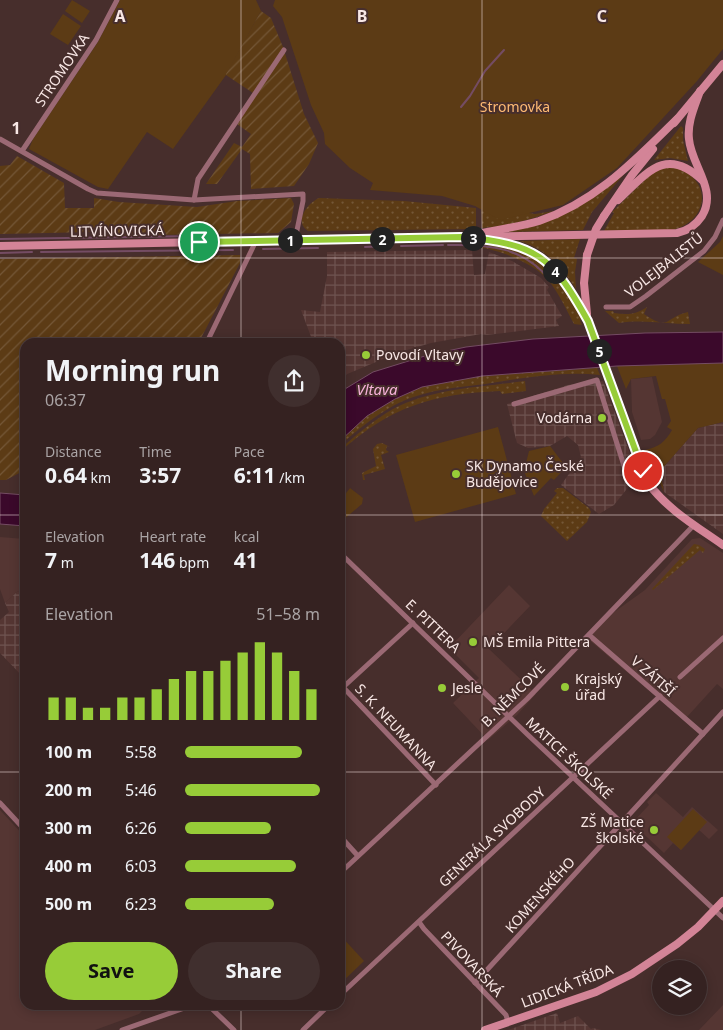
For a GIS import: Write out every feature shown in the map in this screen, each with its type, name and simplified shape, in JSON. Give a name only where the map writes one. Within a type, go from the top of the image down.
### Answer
[{"type":"main road","points":[[610,209],[632,175],[723,64]]},
{"type":"main road","points":[[461,237],[677,234],[690,228],[704,213],[707,197],[704,182],[690,148],[688,131],[700,91]]},
{"type":"main road","points":[[461,237],[540,220],[578,203],[600,190],[622,173],[677,119]]},
{"type":"main road","points":[[589,323],[584,283],[587,255],[596,229],[604,216],[645,175],[660,165],[684,166],[704,182]]},
{"type":"main road","points":[[461,237],[516,246],[539,256],[556,272],[577,301],[589,323],[648,483],[663,501],[723,545]]},
{"type":"main road","name":"LITVÍNOVICKÁ","points":[[0,246],[461,237]]},
{"type":"main road","name":"LIDICKÁ TŘÍDA","points":[[485,1030],[596,992],[623,978],[677,944],[723,901]]},
{"type":"street","name":"STROMOVKA","points":[[22,151],[96,40],[117,0]]},
{"type":"street","points":[[194,200],[198,179],[284,50]]},
{"type":"street","points":[[0,139],[88,189],[97,192],[194,200],[303,194],[295,240]]},
{"type":"street","name":"VOLEJBALISTŮ","points":[[606,307],[630,307],[646,296],[710,244],[723,220]]},
{"type":"street","points":[[209,338],[256,241]]},
{"type":"street","points":[[514,404],[597,380],[625,469],[632,475],[643,471]]},
{"type":"street","name":"B. NĚMCOVÉ","points":[[345,868],[509,716],[694,525]]},
{"type":"street","name":"E. PITTERA","points":[[345,558],[509,716]]},
{"type":"street","points":[[345,683],[413,623]]},
{"type":"street","name":"V ZÁTIŠÍ","points":[[589,635],[703,734]]},
{"type":"street","points":[[680,677],[723,638]]},
{"type":"street","name":"S. K. NEUMANNA","points":[[345,691],[436,785]]},
{"type":"street","name":"GENERÁLA SVOBODY","points":[[345,990],[660,696]]},
{"type":"street","name":"KOMENSKÉHO","points":[[475,983],[723,712]]},
{"type":"street","name":"MATICE ŠKOLSKÉ","points":[[509,716],[723,918]]},
{"type":"street","points":[[0,803],[20,822]]},
{"type":"street","points":[[345,842],[358,856]]},
{"type":"street","name":"PIVOVARSKÁ","points":[[419,922],[506,1015],[508,1022]]},
{"type":"street","points":[[122,1030],[172,1010]]},
{"type":"street","points":[[213,1010],[234,1030]]},
{"type":"street","points":[[303,1030],[324,1010]]},
{"type":"shaded area","points":[[472,250],[474,275],[485,274],[489,252],[512,261],[541,278],[549,287],[547,290],[562,316],[556,320],[559,326],[487,335],[481,334],[431,343],[400,352],[345,375],[345,338],[312,338],[301,310],[320,312],[327,276],[327,252]]},
{"type":"shaded area","points":[[652,377],[662,422],[655,435],[650,439],[641,440],[632,412],[631,379]]},
{"type":"shaded area","points":[[603,381],[638,475],[614,505],[599,514],[561,485],[581,457],[578,445],[567,436],[550,446],[528,448],[517,443],[507,404],[568,385]]},
{"type":"shaded area","points":[[723,422],[723,534],[664,492],[660,471],[698,428]]},
{"type":"shaded area","points":[[0,537],[20,539],[20,593],[18,591],[5,603],[0,589]]},
{"type":"shaded area","points":[[700,538],[723,553],[723,689],[717,684],[686,718],[652,686],[648,690],[588,639],[610,615],[645,590],[692,539]]},
{"type":"shaded area","points":[[509,585],[530,606],[489,649],[536,694],[517,715],[488,740],[453,703],[479,678],[449,648]]},
{"type":"shaded area","points":[[18,591],[20,593],[20,674],[0,653],[0,620],[9,612],[5,603]]},
{"type":"shaded area","points":[[656,793],[683,817],[692,807],[718,830],[709,839],[699,830],[681,850],[673,843],[664,853],[632,823],[649,805],[647,802]]},
{"type":"shaded area","points":[[0,810],[20,832],[20,1010],[143,1010],[139,1014],[95,1030],[0,1030]]},
{"type":"shaded area","points":[[723,1005],[723,1030],[699,1030]]},
{"type":"shaded area","points":[[557,1013],[560,1023],[578,1016],[591,1029],[601,1030],[508,1030]]},
{"type":"green space","points":[[72,0],[90,11],[82,23],[65,11]]},
{"type":"green space","points":[[120,0],[256,0],[261,11],[226,75],[173,149],[147,132],[108,189],[98,187],[29,149],[33,139],[98,42]]},
{"type":"green space","name":"Stromovka","points":[[275,0],[723,0],[723,49],[697,81],[617,168],[563,205],[500,220],[475,206],[442,196],[370,190],[373,183],[350,168],[325,144],[324,133],[311,105],[282,17],[273,6]]},
{"type":"green space","points":[[261,11],[271,18],[283,47],[304,114],[318,143],[309,164],[294,186],[251,189],[250,154],[242,149],[217,184],[206,184],[234,143],[242,147],[251,134],[237,124],[256,95],[226,74]]},
{"type":"green space","points":[[63,14],[81,26],[68,45],[50,34]]},
{"type":"green space","points":[[681,126],[683,128],[683,140],[688,161],[670,158],[654,160]]},
{"type":"green space","points":[[17,156],[64,183],[65,208],[94,208],[94,198],[119,202],[197,207],[237,201],[291,198],[294,204],[291,222],[278,233],[95,236],[94,232],[0,234],[0,166],[10,165]]},
{"type":"green space","points":[[671,166],[685,170],[697,182],[701,190],[702,199],[700,207],[690,222],[672,230],[604,231],[614,213],[612,212],[653,172]]},
{"type":"green space","points":[[625,173],[592,212],[583,230],[506,232],[530,227]]},
{"type":"green space","points":[[319,198],[404,201],[476,208],[476,229],[308,231],[304,227],[302,217],[307,208]]},
{"type":"green space","points":[[481,205],[535,214],[554,211],[518,222],[482,228]]},
{"type":"green space","points":[[723,236],[723,275],[698,262],[720,242]]},
{"type":"green space","points":[[580,239],[574,258],[577,259],[575,272],[576,289],[552,259],[529,244],[519,241]]},
{"type":"green space","points":[[482,244],[516,248],[541,261],[566,288],[582,319],[580,320],[582,325],[574,324],[556,290],[542,274],[518,259],[482,248]]},
{"type":"green space","points":[[240,255],[240,263],[201,338],[20,338],[20,473],[6,480],[0,480],[0,259]]},
{"type":"green space","points":[[647,307],[644,314],[663,323],[619,323],[605,311],[631,314]]},
{"type":"green space","points":[[688,312],[690,324],[663,323],[681,314]]},
{"type":"green space","points":[[723,363],[723,422],[698,428],[660,471],[664,492],[645,450],[661,443],[672,430],[667,427],[671,421],[665,399],[662,399],[656,376],[631,379],[626,389],[617,366]]},
{"type":"green space","points":[[597,368],[600,375],[542,376],[423,394],[403,401],[386,410],[345,441],[345,436],[367,416],[395,399],[422,387],[482,376]]},
{"type":"green space","points":[[525,381],[526,391],[502,394],[500,391],[476,393],[433,399],[395,413],[377,423],[345,448],[345,445],[359,433],[393,409],[424,397],[458,389]]},
{"type":"green space","name":"SK Dynamo České Budějovice","points":[[498,427],[516,494],[415,522],[396,455]]},
{"type":"green space","points":[[382,443],[390,447],[387,446],[386,450],[389,452],[381,455],[385,469],[364,475],[365,480],[363,480],[362,473],[376,466],[373,449],[377,444]]},
{"type":"green space","points":[[550,446],[566,467],[554,480],[551,478],[534,496],[524,471],[529,451]]},
{"type":"green space","points":[[350,488],[363,498],[362,504],[345,518],[345,494]]},
{"type":"green space","points":[[557,488],[563,488],[589,508],[591,512],[587,522],[567,541],[541,516],[544,509],[557,493],[554,491]]},
{"type":"green space","points":[[694,544],[705,549],[703,553],[700,550],[653,590],[652,589]]},
{"type":"green space","points":[[693,809],[707,822],[681,850],[667,837]]},
{"type":"green space","points":[[345,940],[364,961],[345,979]]},
{"type":"water","name":"Vltava","points":[[723,332],[723,363],[617,366],[482,376],[422,387],[395,399],[367,416],[345,436],[345,389],[373,372],[428,355],[466,347],[533,339],[645,333]]},
{"type":"water","points":[[0,493],[20,495],[20,526],[0,524]]},
{"type":"waterway","points":[[461,107],[485,71],[504,50]]},
{"type":"waterway","points":[[0,239],[196,236]]},
{"type":"waterway","points":[[401,246],[443,245]]},
{"type":"waterway","points":[[448,245],[478,245],[517,254],[541,270],[551,281]]},
{"type":"waterway","points":[[365,247],[388,246]]},
{"type":"waterway","points":[[263,249],[318,248]]},
{"type":"waterway","points":[[41,252],[233,250]]},
{"type":"waterway","points":[[0,253],[32,252]]},
{"type":"place","name":"Povodí Vltavy","points":[[366,355]]},
{"type":"place","name":"Vodárna","points":[[602,418]]},
{"type":"place","name":"SK Dynamo České Budějovice","points":[[456,474]]},
{"type":"place","name":"MŠ Emila Pittera","points":[[473,642]]},
{"type":"place","name":"Krajský úřad","points":[[565,687]]},
{"type":"place","name":"Jesle","points":[[442,688]]},
{"type":"place","name":"ZŠ Matice školské","points":[[654,830]]},
{"type":"route","points":[[199,242],[461,237],[500,242],[530,251],[548,263],[556,272],[577,301],[588,321],[643,471]]}]
